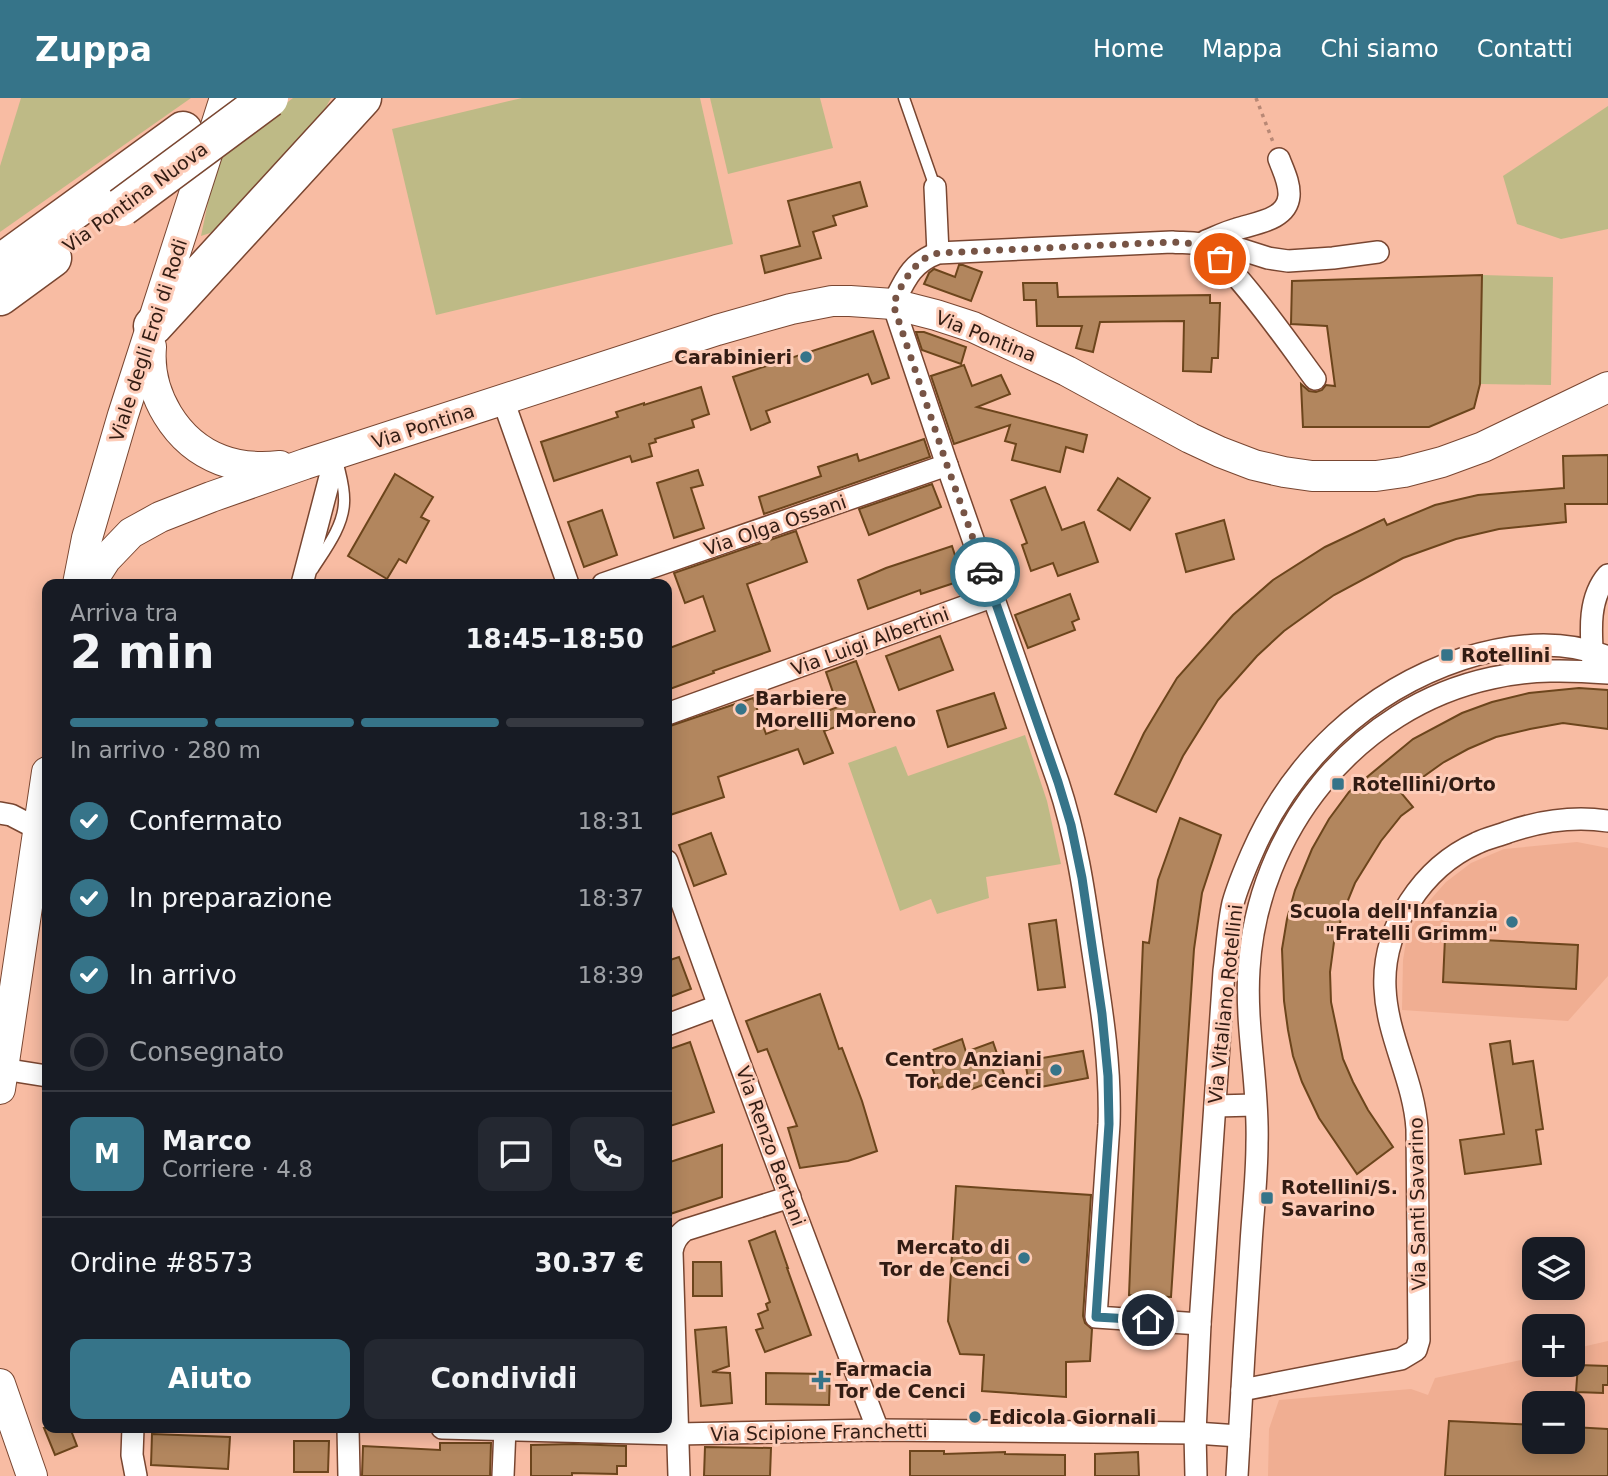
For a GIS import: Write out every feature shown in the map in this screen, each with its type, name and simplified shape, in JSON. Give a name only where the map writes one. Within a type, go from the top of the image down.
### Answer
[{"type":"highway","name":"Via Pontina Nuova","points":[[5,260],[226,98]]},
{"type":"highway","name":"Via Pontina Nuova","points":[[0,296],[269,98]]},
{"type":"highway","points":[[153,326],[362,98]]},
{"type":"street","name":"Viale degli Eroi di Rodi","points":[[79,579],[108,464],[226,98]]},
{"type":"street","points":[[1199,244],[1268,220],[1281,212],[1289,194],[1279,159]]},
{"type":"street","points":[[935,187],[938,253]]},
{"type":"street","points":[[1200,1324],[1096,1317],[1109,1091],[1095,962],[1082,878],[1066,806],[893,304],[912,270],[923,259],[938,253],[1172,242],[1224,244],[1268,258],[1288,261],[1378,252]]},
{"type":"street","points":[[1199,244],[1220,259],[1244,285],[1315,379]]},
{"type":"street","name":"Via Pontina","points":[[94,579],[114,550],[131,533],[149,522],[211,497],[717,330],[813,304],[841,301],[893,304],[973,327],[1067,371],[1190,438],[1231,457],[1269,469],[1312,476],[1376,476],[1442,462],[1483,447],[1608,387]]},
{"type":"street","name":"Via Pontina","points":[[153,326],[150,357],[154,382],[169,418],[184,436],[207,454],[235,464],[268,467],[305,464]]},
{"type":"street","points":[[503,400],[566,579]]},
{"type":"street","points":[[303,579],[336,454]]},
{"type":"street","name":"Via Olga Ossani","points":[[617,579],[947,465]]},
{"type":"street","points":[[1600,663],[1594,600],[1608,575]]},
{"type":"street","name":"Via Luigi Albertini","points":[[672,712],[994,596]]},
{"type":"street","name":"Via Vitaliano Rotellini","points":[[1196,1476],[1195,1433],[1200,1324],[1225,960],[1236,894],[1259,837],[1270,816],[1317,751],[1352,718],[1383,696],[1436,668],[1497,649],[1534,645],[1566,646],[1600,663]]},
{"type":"street","name":"Via Vitaliano Rotellini","points":[[1237,1476],[1257,1143],[1248,970],[1257,915],[1274,860],[1292,825],[1329,773],[1369,736],[1399,715],[1420,703],[1490,678],[1600,663]]},
{"type":"street","points":[[42,804],[2,1079],[42,1076]]},
{"type":"street","points":[[0,813],[11,815],[38,829]]},
{"type":"street","name":"Via Santi Savarino","points":[[1242,1390],[1401,1359],[1416,1350],[1419,1340],[1417,1129],[1413,1103],[1395,1044],[1387,1006],[1385,973],[1392,940],[1404,911],[1417,891],[1434,872],[1467,848],[1526,826],[1563,819],[1608,821]]},
{"type":"street","name":"Via Renzo Bertani","points":[[672,875],[718,1006],[878,1430]]},
{"type":"street","points":[[672,1023],[718,1006]]},
{"type":"street","points":[[1215,1106],[1255,1105]]},
{"type":"street","points":[[679,1476],[672,1252],[675,1242],[685,1230],[790,1197]]},
{"type":"street","points":[[0,1384],[32,1476]]},
{"type":"street","name":"Via Scipione Franchetti","points":[[643,1433],[878,1430],[1195,1433],[1239,1436]]},
{"type":"street","points":[[133,1433],[132,1455],[136,1476]]},
{"type":"street","points":[[348,1433],[349,1476]]},
{"type":"street","points":[[503,1476],[505,1433]]},
{"type":"lane","points":[[904,98],[935,187]]},
{"type":"path","points":[[1256,98],[1279,159]]},
{"type":"shaded area","points":[[21,98],[191,98],[0,232],[0,166]]},
{"type":"shaded area","points":[[293,98],[331,98],[319,120],[222,229],[201,236],[216,164],[242,137]]},
{"type":"shaded area","points":[[522,98],[700,98],[733,244],[436,315],[392,129]]},
{"type":"shaded area","points":[[710,98],[820,98],[833,148],[728,174]]},
{"type":"shaded area","points":[[1608,106],[1608,229],[1561,239],[1517,224],[1503,176]]},
{"type":"shaded area","points":[[1482,275],[1553,277],[1551,385],[1480,384]]},
{"type":"shaded area","points":[[1025,735],[1047,801],[1061,864],[986,877],[989,898],[937,914],[931,899],[900,911],[848,763],[896,746],[908,776]]},
{"type":"shaded area","name":"Scuola dell'Infanzia \"Fratelli Grimm\"","points":[[1577,842],[1608,848],[1608,976],[1568,1021],[1402,1010],[1403,960],[1407,936],[1423,908],[1446,882],[1471,863],[1504,849]]},
{"type":"shaded area","points":[[1608,1341],[1608,1476],[1268,1476],[1269,1429],[1279,1400],[1411,1389],[1428,1395],[1435,1378],[1522,1360],[1522,1377],[1585,1377],[1585,1346]]},
{"type":"building","points":[[860,182],[867,206],[833,216],[836,225],[813,232],[821,258],[765,273],[761,256],[800,246],[788,201]]},
{"type":"building","points":[[959,265],[982,272],[971,301],[924,284],[934,269],[955,277]]},
{"type":"building","points":[[1482,275],[1480,384],[1474,408],[1429,427],[1303,427],[1301,384],[1309,391],[1316,392],[1326,385],[1335,386],[1327,326],[1291,324],[1292,281]]},
{"type":"building","points":[[1023,283],[1057,283],[1058,297],[1210,295],[1210,303],[1220,303],[1218,358],[1212,358],[1211,372],[1183,371],[1184,321],[1100,322],[1093,352],[1076,348],[1082,326],[1037,326],[1036,300],[1024,300]]},
{"type":"building","points":[[873,331],[889,378],[872,384],[868,374],[766,411],[770,422],[751,430],[733,377]]},
{"type":"building","points":[[916,332],[924,332],[966,347],[961,364],[922,350]]},
{"type":"building","points":[[964,365],[972,386],[1001,375],[1010,394],[977,407],[1087,435],[1083,452],[1066,447],[1060,472],[1012,460],[1016,444],[1005,441],[1010,425],[954,444],[931,376]]},
{"type":"building","points":[[701,387],[709,414],[692,420],[694,427],[655,439],[656,442],[649,444],[652,456],[632,462],[630,456],[554,481],[541,442],[618,417],[616,412]]},
{"type":"building","points":[[924,439],[930,457],[764,514],[759,497],[821,476],[818,467],[857,454],[859,461]]},
{"type":"building","points":[[1608,455],[1608,504],[1565,504],[1566,522],[1499,529],[1456,539],[1403,558],[1334,595],[1284,631],[1257,656],[1218,700],[1183,756],[1156,812],[1115,794],[1144,733],[1177,678],[1233,615],[1273,580],[1325,547],[1384,519],[1387,525],[1435,505],[1478,495],[1564,488],[1563,456]]},
{"type":"building","points":[[698,470],[703,485],[691,488],[704,528],[674,538],[657,483]]},
{"type":"building","points":[[395,474],[433,497],[421,517],[429,521],[406,563],[399,559],[387,579],[348,556]]},
{"type":"building","points":[[1118,478],[1150,498],[1130,530],[1098,510]]},
{"type":"building","points":[[932,484],[941,507],[869,535],[859,509]]},
{"type":"building","points":[[1045,487],[1062,530],[1084,522],[1098,562],[1058,576],[1053,563],[1031,571],[1022,545],[1027,543],[1011,500]]},
{"type":"building","points":[[602,510],[617,555],[584,567],[568,522]]},
{"type":"building","points":[[1224,520],[1234,559],[1186,572],[1176,534]]},
{"type":"building","points":[[796,531],[807,562],[747,584],[770,651],[672,688],[672,647],[715,631],[703,596],[685,603],[674,573]]},
{"type":"building","points":[[952,546],[963,580],[921,594],[920,590],[868,609],[858,580]]},
{"type":"building","points":[[1070,594],[1079,619],[1072,622],[1075,630],[1028,648],[1015,615]]},
{"type":"building","points":[[940,636],[953,670],[899,690],[886,656]]},
{"type":"building","points":[[856,661],[875,713],[824,731],[833,753],[804,764],[798,749],[718,777],[724,797],[672,814],[672,725],[753,698],[766,734],[838,707],[826,672]]},
{"type":"building","points":[[1579,688],[1608,690],[1608,729],[1563,723],[1530,729],[1496,737],[1444,762],[1402,794],[1413,807],[1401,816],[1381,841],[1355,883],[1334,942],[1330,972],[1331,1002],[1343,1059],[1368,1110],[1393,1147],[1357,1174],[1319,1118],[1302,1082],[1288,1030],[1282,949],[1295,890],[1312,849],[1349,792],[1413,739],[1462,713],[1492,702],[1529,693]]},
{"type":"building","points":[[994,693],[1006,728],[948,747],[937,711]]},
{"type":"building","points":[[1180,818],[1221,835],[1202,893],[1194,949],[1171,1297],[1129,1295],[1143,942],[1149,943],[1158,880]]},
{"type":"building","points":[[711,833],[726,874],[694,886],[679,845]]},
{"type":"building","points":[[1056,920],[1065,987],[1038,990],[1029,924]]},
{"type":"building","points":[[1445,938],[1578,945],[1576,989],[1443,982]]},
{"type":"building","points":[[679,957],[691,989],[672,996],[672,959]]},
{"type":"building","points":[[820,994],[839,1049],[842,1048],[862,1101],[877,1151],[848,1161],[800,1168],[788,1128],[797,1126],[767,1049],[758,1052],[746,1021]]},
{"type":"building","points":[[962,1039],[966,1052],[993,1042],[1005,1077],[972,1089],[968,1078],[939,1088],[927,1052]]},
{"type":"building","points":[[1510,1041],[1513,1064],[1533,1061],[1543,1129],[1536,1130],[1541,1164],[1465,1174],[1460,1140],[1504,1134],[1490,1044]]},
{"type":"building","points":[[690,1042],[714,1112],[672,1125],[672,1048]]},
{"type":"building","name":"Centro Anziani Tor de' Cenci","points":[[1083,1051],[1088,1078],[1030,1089],[1025,1061]]},
{"type":"building","points":[[722,1145],[722,1197],[672,1213],[672,1161]]},
{"type":"building","name":"Mercato di Tor de Cenci","points":[[956,1186],[1091,1195],[1083,1316],[1085,1323],[1092,1329],[1090,1361],[1066,1362],[1066,1397],[982,1391],[984,1355],[960,1354],[948,1321]]},
{"type":"building","points":[[775,1231],[811,1335],[765,1352],[756,1330],[763,1328],[758,1314],[768,1310],[766,1304],[770,1302],[749,1241]]},
{"type":"building","points":[[693,1262],[721,1262],[722,1296],[693,1296]]},
{"type":"building","points":[[726,1327],[729,1366],[712,1372],[730,1373],[732,1403],[701,1406],[695,1330]]},
{"type":"building","points":[[1585,1365],[1608,1366],[1608,1385],[1603,1385],[1603,1393],[1576,1391],[1577,1377],[1585,1377]]},
{"type":"building","points":[[766,1373],[830,1374],[829,1405],[766,1404]]},
{"type":"building","points":[[1449,1421],[1522,1424],[1522,1454],[1585,1454],[1585,1428],[1608,1429],[1608,1476],[1445,1476]]},
{"type":"building","points":[[46,1433],[72,1433],[77,1446],[55,1455]]},
{"type":"building","points":[[152,1434],[230,1437],[228,1469],[151,1465]]},
{"type":"building","points":[[294,1441],[329,1441],[328,1472],[294,1472]]},
{"type":"building","points":[[440,1443],[491,1443],[490,1476],[362,1476],[363,1446],[440,1450]]},
{"type":"building","points":[[531,1445],[626,1446],[626,1466],[617,1466],[617,1474],[531,1476]]},
{"type":"building","points":[[705,1447],[771,1448],[770,1476],[704,1476]]},
{"type":"building","points":[[910,1451],[944,1451],[944,1454],[1005,1452],[1065,1455],[1065,1476],[910,1476]]},
{"type":"building","points":[[1138,1452],[1139,1476],[1095,1476],[1095,1454]]},
{"type":"way so far","points":[[985,572],[893,304],[908,274],[923,259],[938,253],[988,250],[1172,242],[1199,244],[1220,259]]},
{"type":"place","name":"Carabinieri","points":[[806,357]]},
{"type":"place","name":"Rotellini","points":[[1447,655]]},
{"type":"place","name":"Barbiere Morelli Moreno","points":[[741,709]]},
{"type":"place","name":"Rotellini/Orto","points":[[1338,784]]},
{"type":"place","name":"Scuola dell'Infanzia \"Fratelli Grimm\"","points":[[1512,922]]},
{"type":"place","name":"Centro Anziani Tor de' Cenci","points":[[1056,1070]]},
{"type":"place","name":"Rotellini/S. Savarino","points":[[1267,1198]]},
{"type":"place","name":"Mercato di Tor de Cenci","points":[[1024,1258]]},
{"type":"place","name":"Farmacia Tor de Cenci","points":[[821,1380]]},
{"type":"place","name":"Edicola Giornali","points":[[975,1417]]},
{"type":"route","points":[[985,572],[1066,806],[1082,878],[1095,962],[1109,1091],[1096,1317],[1148,1320]]}]
